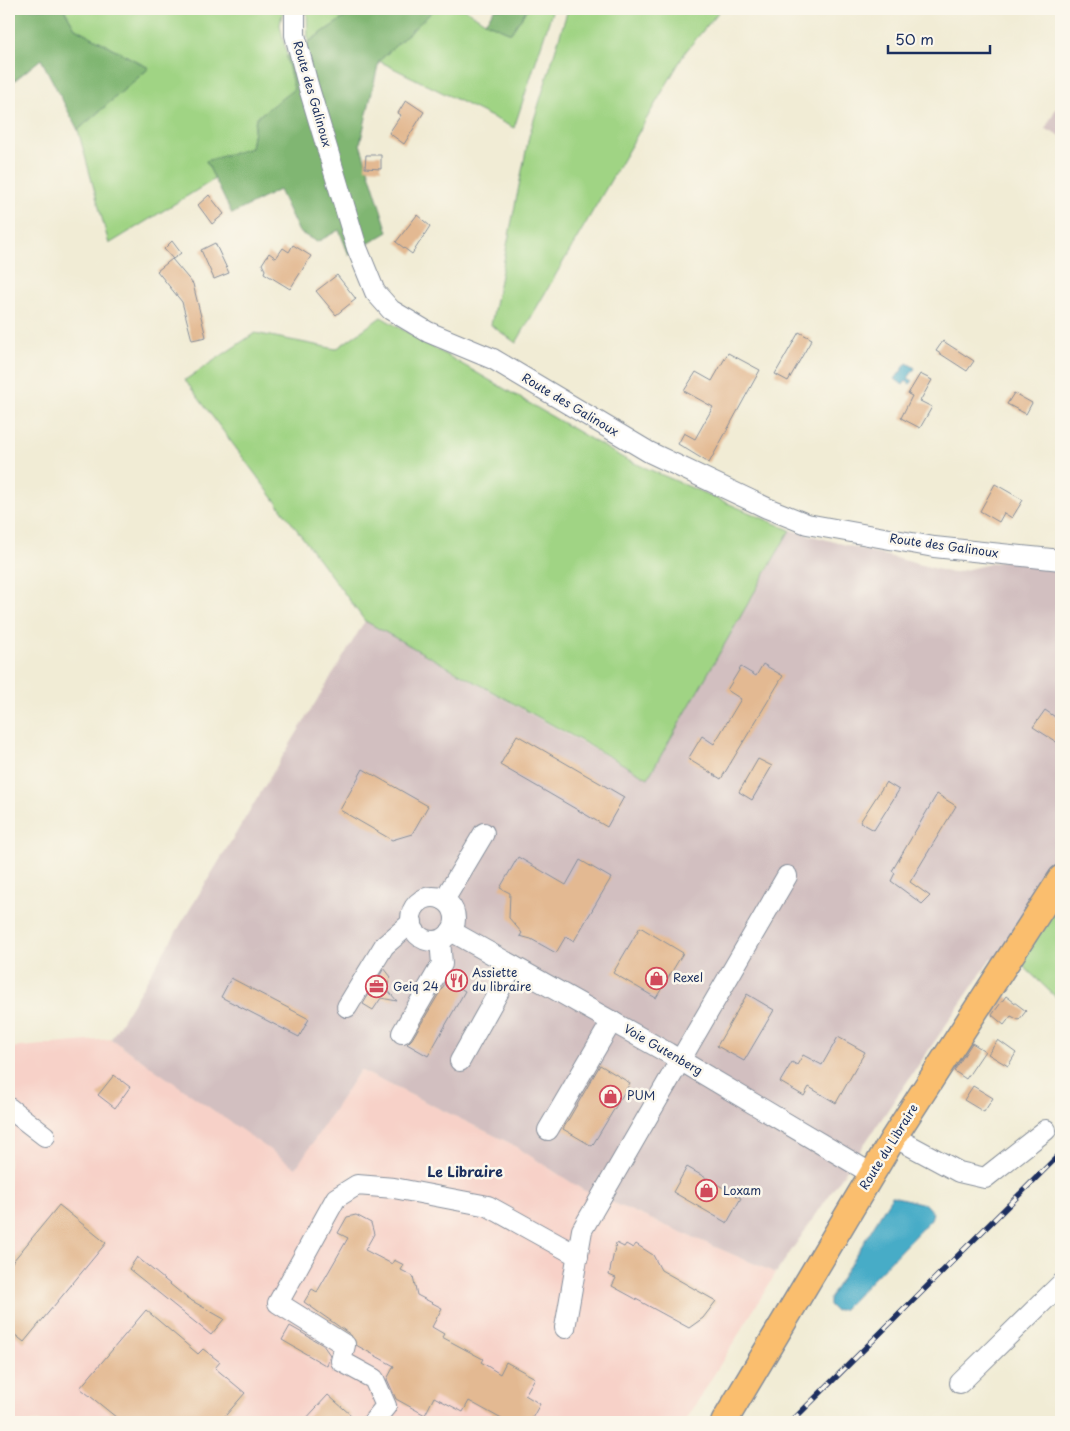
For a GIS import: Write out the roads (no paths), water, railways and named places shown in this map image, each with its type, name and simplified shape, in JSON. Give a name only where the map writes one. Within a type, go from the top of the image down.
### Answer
[{"type":"main road","name":"Route du Libraire","points":[[724,1422],[894,1137],[1061,878]]},
{"type":"street","name":"Route des Galinoux","points":[[295,9],[295,35],[357,248],[376,292],[391,310],[428,332],[493,359],[648,452],[768,508],[807,524],[934,548],[1061,560]]},
{"type":"street","points":[[444,900],[484,833]]},
{"type":"street","points":[[565,1328],[582,1230],[787,876]]},
{"type":"street","points":[[346,1007],[384,946],[412,922],[416,905],[422,900],[437,897],[444,900],[454,911],[455,919],[445,935],[442,964],[402,1033]]},
{"type":"street","points":[[412,922],[419,935],[425,939],[445,935]]},
{"type":"street","name":"Voie Gutenberg","points":[[445,935],[513,966],[612,1021],[872,1174]]},
{"type":"street","points":[[460,1060],[513,966]]},
{"type":"street","points":[[548,1130],[612,1021]]},
{"type":"street","points":[[9,1108],[45,1136]]},
{"type":"street","points":[[894,1137],[959,1172],[985,1178],[1046,1130]]},
{"type":"street","points":[[374,1422],[386,1406],[374,1379],[341,1361],[345,1345],[278,1303],[336,1198],[357,1185],[394,1188],[488,1206],[578,1256]]},
{"type":"street","points":[[960,1383],[1061,1284]]},
{"type":"water","points":[[907,363],[915,368],[908,378],[913,381],[910,384],[906,381],[903,385],[895,379]]},
{"type":"water","points":[[892,1196],[925,1204],[933,1213],[931,1219],[844,1309],[835,1311],[829,1305],[829,1299]]},
{"type":"railway","points":[[791,1422],[1061,1153]]},
{"type":"place","name":"Rexel","points":[[657,978]]},
{"type":"place","name":"Assiette du libraire","points":[[456,980]]},
{"type":"place","name":"Geiq 24","points":[[377,987]]},
{"type":"place","name":"PUM","points":[[611,1096]]},
{"type":"place","name":"Loxam","points":[[707,1191]]},
{"type":"district","name":"Le Libraire","points":[[465,1172]]}]
